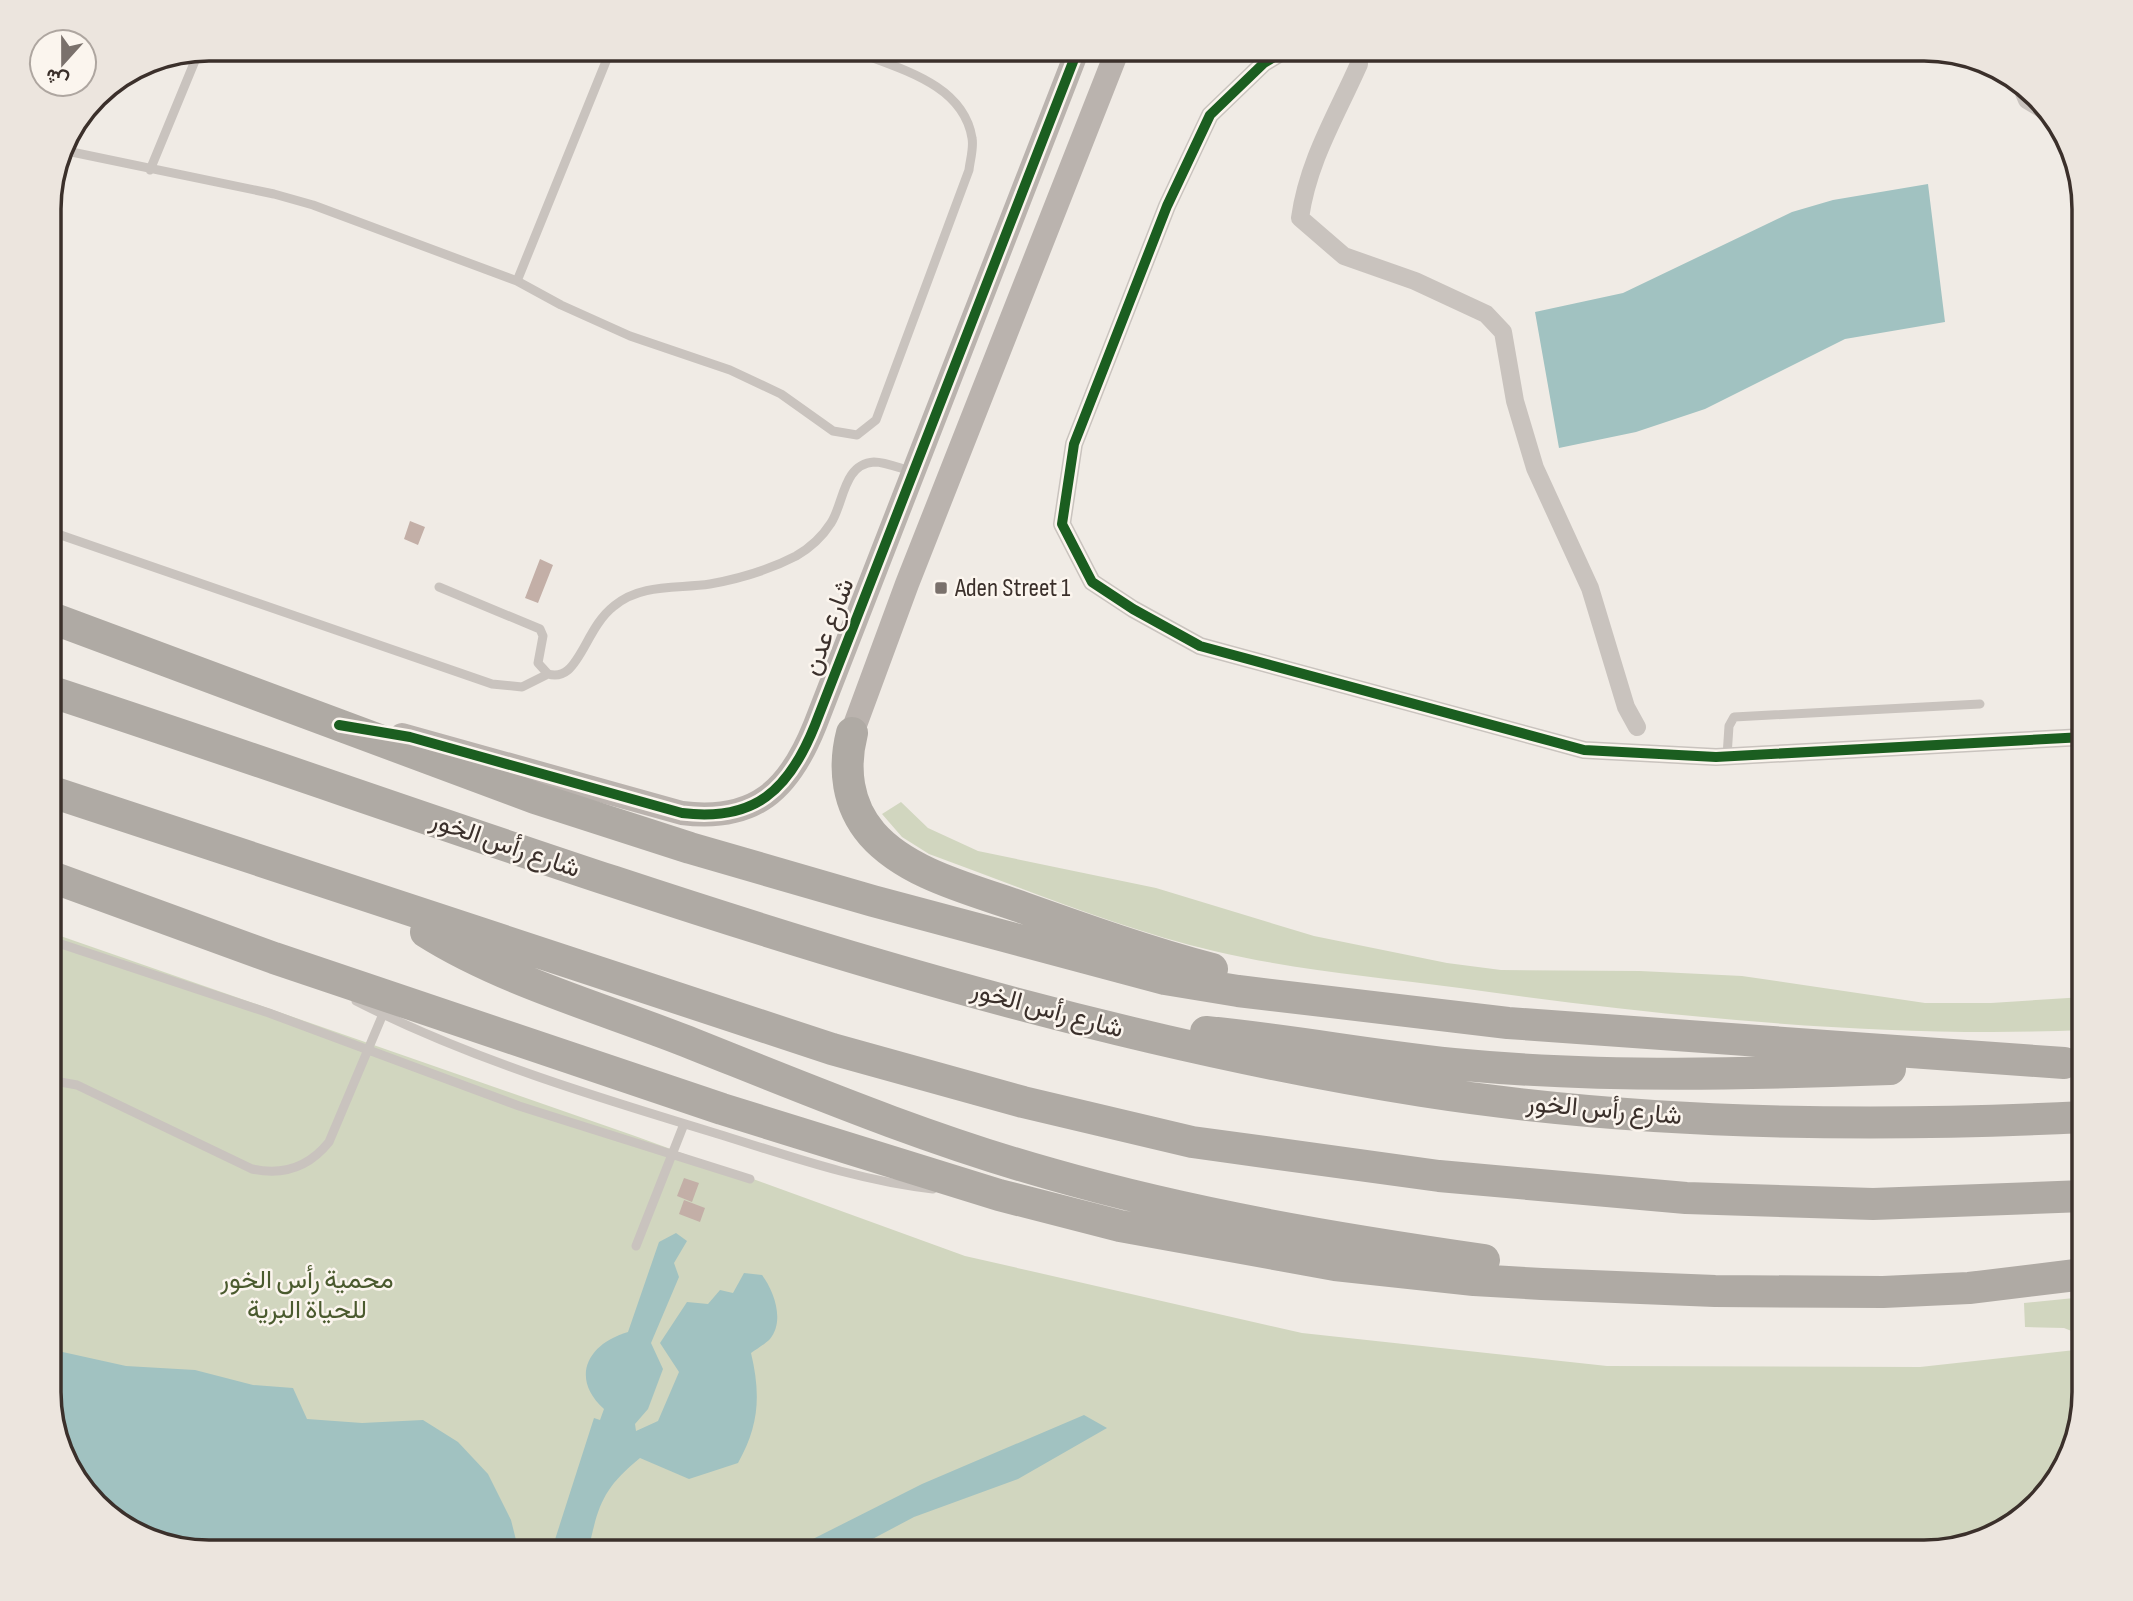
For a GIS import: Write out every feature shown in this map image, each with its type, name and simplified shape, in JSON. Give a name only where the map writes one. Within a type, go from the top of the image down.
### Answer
[{"type":"highway","points":[[62,622],[535,799],[690,848],[923,915],[1164,979],[1238,991],[1332,1000],[1508,1023],[2072,1062]]},
{"type":"highway","points":[[62,674],[109,710]]},
{"type":"highway","name":"شارع رأس الخور","points":[[62,695],[787,938],[1121,1030],[1210,1051],[1425,1092],[1587,1109],[1742,1120],[1872,1124],[2072,1117]]},
{"type":"highway","points":[[852,733],[847,766],[856,807],[873,835],[905,861],[972,889],[1121,942],[1332,1000]]},
{"type":"highway","points":[[62,795],[832,1049],[1023,1102],[1192,1142],[1476,1180],[1686,1198],[1873,1204],[2072,1196]]},
{"type":"highway","points":[[62,881],[274,958],[696,1100],[999,1195],[1120,1226],[1335,1265],[1474,1280],[1715,1292],[1883,1292],[1969,1287],[2072,1275]]},
{"type":"highway","points":[[387,904],[434,937],[503,970],[866,1112],[1049,1174],[1147,1200],[1307,1234],[1541,1269],[1623,1286]]},
{"type":"highway","points":[[1121,1030],[1208,1032],[1463,1065],[1522,1069],[1818,1071],[2072,1062]]},
{"type":"street","name":"شارع عدن","points":[[339,725],[410,737],[682,813],[724,814],[756,804],[782,785],[804,752],[1073,61]]},
{"type":"street","points":[[852,733],[906,583],[1113,61]]},
{"type":"street","points":[[1267,61],[1210,115],[1167,206],[1074,444],[1062,524],[1092,582],[1200,646],[1584,750],[1727,756],[2072,738]]},
{"type":"street","points":[[1359,61],[1317,149],[1304,186],[1300,218],[1344,257],[1415,281],[1486,314],[1503,332],[1515,401],[1535,468],[1590,588],[1617,681],[1637,727]]},
{"type":"lane","points":[[150,170],[194,62]]},
{"type":"lane","points":[[517,281],[606,62]]},
{"type":"lane","points":[[73,153],[274,194],[313,205],[517,281],[597,323],[760,383],[840,435],[865,432],[879,412],[969,170],[973,141],[968,119],[953,97],[928,81],[881,62]]},
{"type":"lane","points":[[62,535],[492,684],[522,687],[548,674],[566,672],[603,615],[628,596],[659,588],[696,586],[732,579],[799,554],[832,522],[848,482],[858,468],[875,462],[914,472]]},
{"type":"lane","points":[[439,587],[540,629],[543,636],[536,659],[548,674]]},
{"type":"lane","points":[[1727,756],[1729,726],[1734,717],[1980,704]]},
{"type":"lane","points":[[62,944],[368,1049],[519,1106],[750,1179]]},
{"type":"lane","points":[[274,958],[334,990]]},
{"type":"lane","points":[[346,996],[477,1053],[684,1124],[842,1171],[925,1188],[999,1195]]},
{"type":"lane","points":[[62,1082],[77,1085],[252,1169],[273,1172],[305,1164],[329,1142],[383,1014]]},
{"type":"lane","points":[[636,1245],[684,1124]]},
{"type":"green space","points":[[901,802],[928,828],[978,851],[1156,888],[1314,936],[1447,963],[1501,970],[1640,971],[1742,976],[1925,1003],[1991,1003],[2072,998],[2072,1030],[1929,1031],[1771,1023],[1614,1008],[1336,973],[1244,958],[1142,931],[929,854],[902,837],[882,814]]},
{"type":"green space","name":"محمية رأس الخور للحياة البرية","points":[[62,937],[635,1136],[965,1256],[1302,1333],[1607,1366],[1920,1367],[2072,1350],[2072,1392],[2067,1430],[2052,1466],[2041,1482],[2014,1509],[1989,1525],[1953,1537],[1924,1540],[209,1540],[180,1537],[144,1525],[119,1509],[98,1489],[81,1466],[64,1421]]},
{"type":"green space","points":[[2072,1298],[2072,1331],[2064,1328],[2025,1327],[2024,1303]]},
{"type":"water","points":[[1928,184],[1945,322],[1845,339],[1705,409],[1636,432],[1559,448],[1535,312],[1623,293],[1792,212],[1833,200]]},
{"type":"water","points":[[676,1233],[687,1241],[674,1263],[679,1277],[651,1343],[663,1369],[648,1409],[635,1424],[636,1431],[658,1421],[679,1372],[660,1343],[687,1302],[708,1304],[720,1290],[733,1293],[744,1273],[762,1275],[774,1298],[777,1315],[777,1324],[770,1339],[751,1353],[757,1397],[750,1436],[738,1463],[689,1479],[640,1458],[609,1489],[599,1510],[591,1540],[555,1540],[594,1418],[600,1420],[604,1409],[588,1386],[588,1363],[593,1353],[602,1345],[628,1332],[659,1242]]},
{"type":"water","points":[[62,1352],[126,1366],[195,1370],[253,1385],[293,1388],[307,1419],[362,1423],[423,1420],[458,1442],[488,1474],[511,1520],[516,1540],[209,1540],[162,1532],[144,1525],[119,1509],[98,1489],[81,1466],[64,1421]]},
{"type":"water","points":[[1084,1415],[1107,1428],[1018,1479],[914,1517],[871,1540],[811,1540],[922,1484]]},
{"type":"building","points":[[410,521],[425,527],[418,545],[404,539]]},
{"type":"building","points":[[540,559],[553,565],[538,603],[525,598]]},
{"type":"building","points":[[684,1178],[699,1183],[692,1202],[677,1196]]},
{"type":"building","points":[[684,1200],[705,1208],[700,1222],[679,1214]]},
{"type":"cycle path","points":[[339,725],[410,737],[682,813],[730,812],[766,797],[781,784],[805,748],[815,725],[1073,61]]},
{"type":"cycle path","points":[[1267,61],[1210,115],[1167,206],[1074,444],[1062,524],[1092,582],[1133,609],[1200,646],[1584,750],[1716,757],[2072,738]]},
{"type":"place","name":"Aden Street 1","points":[[941,588]]}]
